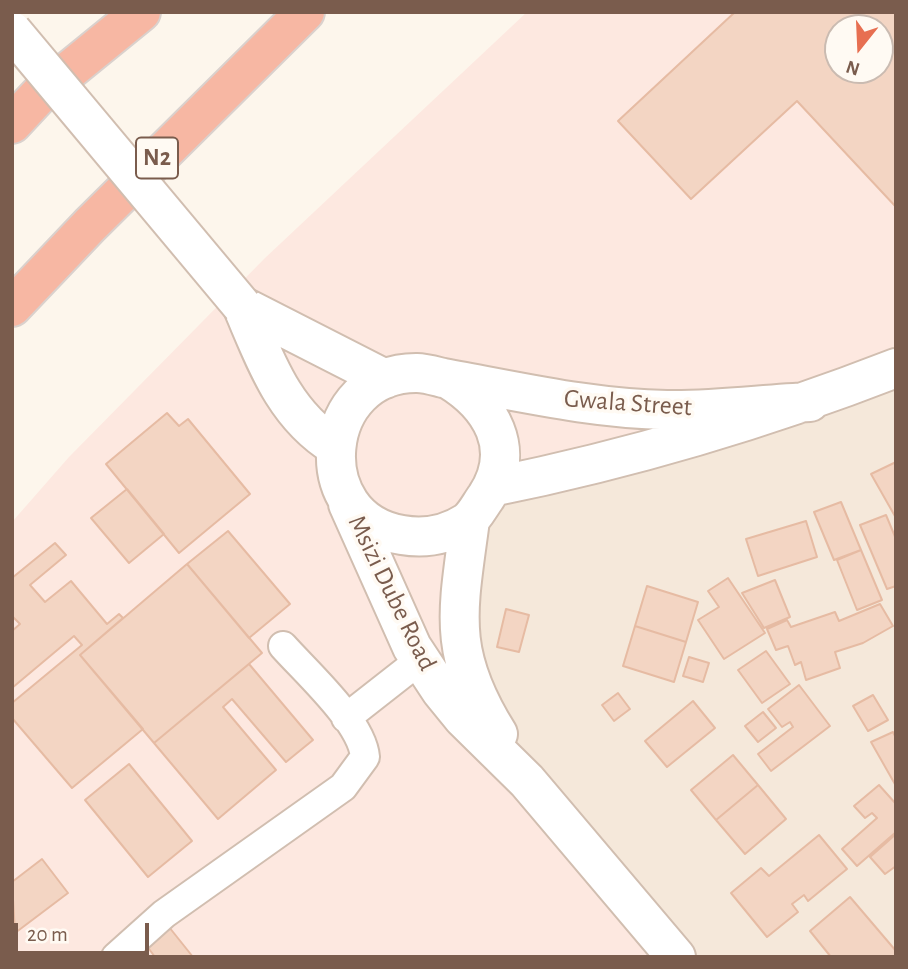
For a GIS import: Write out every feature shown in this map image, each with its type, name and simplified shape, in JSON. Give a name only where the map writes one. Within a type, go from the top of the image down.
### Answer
[{"type":"highway","points":[[12,124],[39,95],[141,12]]},
{"type":"highway","name":"N2","points":[[12,307],[90,225],[305,12]]},
{"type":"street","points":[[12,31],[242,306],[277,385],[291,407],[313,433],[334,446]]},
{"type":"street","points":[[242,306],[385,379]]},
{"type":"street","name":"Gwala Street","points":[[492,487],[581,469],[810,402],[896,368]]},
{"type":"street","points":[[416,373],[448,379],[472,394],[489,416],[499,442],[499,471],[492,487],[470,520],[450,532],[420,538],[390,534],[364,519],[345,496],[335,472],[334,446],[343,418],[361,395],[385,379],[416,373]]},
{"type":"street","name":"Gwala Street","points":[[448,379],[614,407],[669,410],[810,402]]},
{"type":"street","name":"Msizi Dube Road","points":[[345,496],[383,588],[420,660],[463,718],[527,781],[676,957]]},
{"type":"street","name":"Msizi Dube Road","points":[[470,520],[458,602],[463,656],[484,711],[527,781]]},
{"type":"lane","points":[[116,957],[164,914],[343,787],[365,757],[363,742],[346,718],[283,646]]},
{"type":"lane","points":[[346,718],[420,660]]},
{"type":"shaded area","points":[[527,12],[896,12],[896,366],[490,485],[471,685],[675,957],[12,957],[12,522],[69,457],[265,258]]},
{"type":"shaded area","points":[[896,366],[896,957],[675,957],[471,685],[490,485]]},
{"type":"building","points":[[735,12],[896,12],[896,207],[797,101],[691,199],[618,121]]},
{"type":"building","points":[[167,413],[179,426],[188,419],[250,494],[179,553],[106,464]]},
{"type":"building","points":[[896,462],[896,518],[871,474]]},
{"type":"building","points":[[127,489],[164,534],[129,563],[91,518]]},
{"type":"building","points":[[841,502],[861,550],[834,560],[814,512]]},
{"type":"building","points":[[886,515],[896,539],[896,586],[887,589],[860,525]]},
{"type":"building","points":[[806,521],[817,557],[758,576],[746,539]]},
{"type":"building","points":[[228,531],[290,604],[249,638],[187,564]]},
{"type":"building","points":[[55,543],[66,555],[30,585],[45,602],[71,581],[107,624],[119,614],[123,618],[80,655],[143,729],[72,788],[12,718],[12,703],[82,645],[74,636],[12,688],[12,631],[20,624],[12,616],[12,578]]},
{"type":"building","points":[[861,550],[882,600],[857,610],[837,560]]},
{"type":"building","points":[[187,564],[262,653],[154,743],[80,655]]},
{"type":"building","points":[[728,578],[765,633],[724,659],[698,620],[719,607],[708,591]]},
{"type":"building","points":[[775,580],[790,617],[764,628],[742,593]]},
{"type":"building","points":[[647,586],[698,602],[686,642],[635,626]]},
{"type":"building","points":[[880,604],[893,626],[863,643],[835,652],[840,668],[806,680],[801,662],[795,665],[788,646],[776,650],[767,629],[787,620],[791,627],[835,612],[839,621]]},
{"type":"building","points":[[506,609],[529,615],[519,652],[497,647]]},
{"type":"building","points":[[635,626],[686,642],[674,682],[623,666]]},
{"type":"building","points":[[766,651],[790,684],[762,703],[738,670]]},
{"type":"building","points":[[689,657],[709,663],[703,682],[683,676]]},
{"type":"building","points":[[249,664],[313,740],[286,762],[232,699],[223,707],[276,770],[218,819],[154,743]]},
{"type":"building","points":[[799,685],[830,726],[771,771],[758,754],[793,727],[790,722],[782,727],[768,709]]},
{"type":"building","points":[[618,693],[630,709],[614,721],[602,705]]},
{"type":"building","points":[[873,695],[888,720],[868,731],[853,706]]},
{"type":"building","points":[[693,701],[715,728],[667,767],[645,741]]},
{"type":"building","points":[[763,712],[776,728],[758,742],[745,726]]},
{"type":"building","points":[[893,732],[896,738],[896,786],[871,742]]},
{"type":"building","points":[[733,755],[758,785],[716,820],[691,790]]},
{"type":"building","points":[[129,764],[192,841],[148,877],[85,800]]},
{"type":"building","points":[[758,785],[786,819],[745,854],[716,820]]},
{"type":"building","points":[[879,785],[896,804],[896,832],[857,866],[842,849],[877,818],[872,813],[865,818],[854,806]]},
{"type":"building","points":[[896,834],[896,866],[885,874],[870,857]]},
{"type":"building","points":[[819,835],[847,869],[808,901],[804,895],[792,904],[798,912],[767,937],[731,893],[761,868],[769,876]]},
{"type":"building","points":[[42,859],[68,893],[15,933],[12,882]]},
{"type":"building","points":[[850,897],[896,951],[896,957],[831,957],[810,931]]},
{"type":"building","points":[[169,927],[193,957],[155,957],[146,945]]}]
